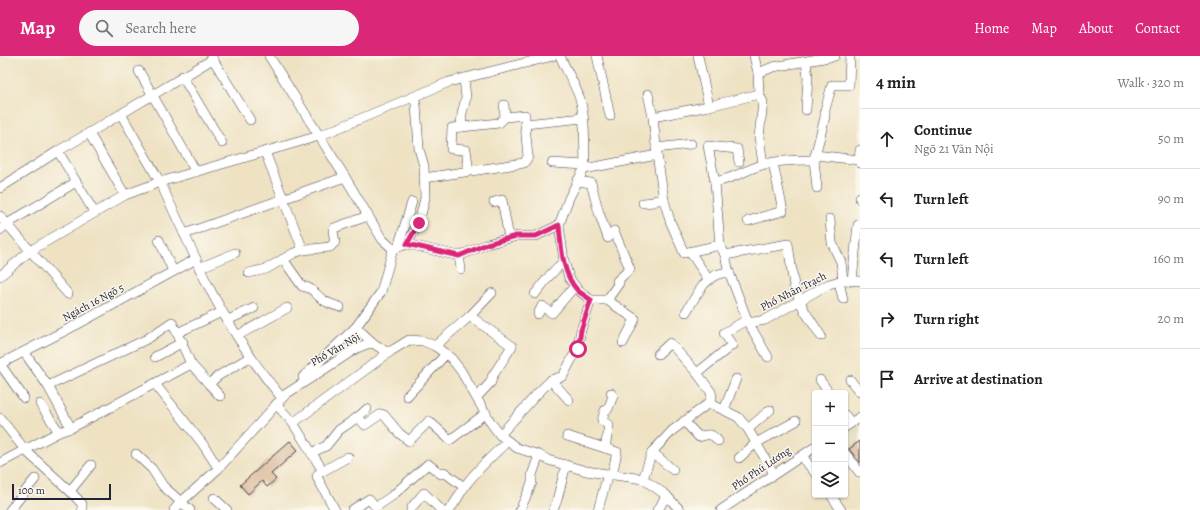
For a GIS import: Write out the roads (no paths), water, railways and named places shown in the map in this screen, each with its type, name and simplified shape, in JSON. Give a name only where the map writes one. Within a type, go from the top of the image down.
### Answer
[{"type":"street","points":[[269,56],[382,239],[395,248]]},
{"type":"street","points":[[0,276],[30,251],[125,195],[160,182],[319,136],[449,82],[553,56]]},
{"type":"street","points":[[560,56],[579,97],[583,118],[585,167],[569,198],[559,225],[564,261],[569,278],[578,290],[591,300],[608,300],[635,319],[623,343]]},
{"type":"street","points":[[597,56],[610,116]]},
{"type":"street","points":[[698,56],[709,106]]},
{"type":"street","points":[[754,56],[758,74],[759,94],[763,102],[759,138],[763,164]]},
{"type":"street","points":[[758,74],[773,67],[795,60],[806,62],[835,56]]},
{"type":"street","points":[[817,188],[815,157],[825,117],[825,110],[832,85],[848,85],[850,56]]},
{"type":"street","points":[[0,188],[212,57],[250,120]]},
{"type":"street","points":[[806,62],[808,77],[806,110]]},
{"type":"street","points":[[139,71],[151,95],[196,172]]},
{"type":"street","points":[[182,76],[222,143]]},
{"type":"street","points":[[461,127],[462,113],[466,98],[464,78]]},
{"type":"street","points":[[648,94],[653,117],[664,200],[670,221],[684,254],[720,245]]},
{"type":"street","points":[[653,117],[759,94]]},
{"type":"street","points":[[407,244],[419,223],[425,198],[424,166],[419,149],[416,104],[413,97]]},
{"type":"street","points":[[504,104],[505,117]]},
{"type":"street","points":[[121,114],[160,182],[199,268],[222,312],[257,368],[281,399],[293,423],[323,471]]},
{"type":"street","points":[[424,178],[469,171],[524,162],[528,157],[525,115],[505,117],[499,123],[452,128],[451,149],[466,150],[469,171]]},
{"type":"street","points":[[525,124],[583,118]]},
{"type":"street","points":[[90,133],[125,195]]},
{"type":"street","points":[[552,163],[585,167],[691,144]]},
{"type":"street","points":[[739,162],[737,148],[708,146],[715,182],[720,245],[725,255],[729,272],[748,322],[768,357]]},
{"type":"street","points":[[58,151],[94,212]]},
{"type":"street","points":[[264,152],[284,198],[303,250]]},
{"type":"street","points":[[715,182],[729,179],[763,164],[815,157],[860,158]]},
{"type":"street","points":[[748,221],[783,211],[773,163]]},
{"type":"street","points":[[184,234],[345,177]]},
{"type":"street","points":[[578,181],[591,182],[599,213],[630,269],[617,281],[619,283],[608,300]]},
{"type":"street","points":[[3,227],[76,182]]},
{"type":"street","points":[[494,202],[502,200],[509,238]]},
{"type":"street","points":[[643,203],[664,200]]},
{"type":"street","points":[[281,399],[356,327],[381,292],[412,202]]},
{"type":"street","points":[[0,216],[3,227],[30,251],[68,294]]},
{"type":"street","points":[[249,273],[266,269],[303,250],[330,247],[335,242],[333,231],[334,228],[368,216]]},
{"type":"street","points":[[830,218],[832,242],[848,281]]},
{"type":"street","points":[[395,248],[407,244],[459,256],[487,244],[516,236],[536,236],[559,225]]},
{"type":"street","points":[[843,299],[848,281],[858,225]]},
{"type":"street","points":[[159,240],[173,272]]},
{"type":"street","points":[[725,255],[788,244],[793,280],[800,300],[804,310],[821,336]]},
{"type":"street","points":[[690,252],[709,280]]},
{"type":"street","points":[[199,268],[235,253]]},
{"type":"street","points":[[459,256],[461,269]]},
{"type":"street","name":"Ngách 16 Ngõ 5","points":[[0,364],[196,259]]},
{"type":"street","points":[[283,259],[302,286],[310,288],[330,304],[340,307]]},
{"type":"street","points":[[535,294],[550,275],[564,261]]},
{"type":"street","points":[[686,312],[699,293],[701,287],[715,275],[729,272]]},
{"type":"street","name":"Phố Nhân Trạch","points":[[697,373],[732,345],[724,333],[743,322],[765,320],[829,284],[848,281]]},
{"type":"street","points":[[538,314],[542,306],[552,313],[575,286]]},
{"type":"street","points":[[435,346],[470,316],[492,293]]},
{"type":"street","points":[[500,435],[551,380],[563,376],[578,349],[581,330],[591,300]]},
{"type":"street","points":[[228,320],[254,308]]},
{"type":"street","points":[[237,336],[287,308]]},
{"type":"street","points":[[177,333],[222,312]]},
{"type":"street","points":[[470,316],[512,346],[492,377],[491,382],[477,397]]},
{"type":"street","points":[[48,386],[146,339],[172,322],[191,364],[220,396]]},
{"type":"street","points":[[356,327],[374,343]]},
{"type":"street","points":[[293,423],[391,351],[409,340],[423,341],[435,346],[451,358],[461,371],[500,435],[517,448],[539,455],[548,460],[586,471],[643,479],[666,495],[680,510]]},
{"type":"street","points":[[155,357],[182,342]]},
{"type":"street","name":"Phố Văn Nội","points":[[174,510],[218,469],[281,399],[358,348],[367,344],[374,343],[385,351],[391,351]]},
{"type":"street","points":[[643,479],[652,452],[673,430],[709,403],[712,397],[711,392],[697,373],[670,343],[658,354]]},
{"type":"street","points":[[24,352],[48,386],[71,428]]},
{"type":"street","points":[[407,396],[446,354]]},
{"type":"street","points":[[209,384],[218,376],[250,357]]},
{"type":"street","points":[[0,364],[24,398]]},
{"type":"street","points":[[0,463],[26,451],[59,432],[71,428],[191,364]]},
{"type":"street","points":[[724,410],[736,378]]},
{"type":"street","points":[[551,380],[569,400]]},
{"type":"street","points":[[820,380],[827,390]]},
{"type":"street","points":[[850,380],[860,392]]},
{"type":"street","points":[[155,384],[202,443],[217,466]]},
{"type":"street","points":[[604,448],[609,425],[602,421],[605,410],[608,409],[614,396],[611,393]]},
{"type":"street","points":[[709,403],[738,416],[748,429],[774,474]]},
{"type":"street","points":[[40,404],[59,432]]},
{"type":"street","points":[[311,453],[326,446],[339,430],[358,418],[367,409]]},
{"type":"street","points":[[748,429],[770,410]]},
{"type":"street","points":[[358,418],[365,425],[381,414],[384,415],[399,433],[409,441],[429,422],[450,440],[486,413]]},
{"type":"street","points":[[848,425],[860,417]]},
{"type":"street","points":[[0,418],[26,451],[82,504],[82,510]]},
{"type":"street","points":[[739,458],[756,444],[796,420]]},
{"type":"street","points":[[684,421],[699,437],[708,434],[713,436],[718,441]]},
{"type":"street","points":[[567,436],[617,452],[598,510]]},
{"type":"street","points":[[449,510],[456,502],[464,487],[482,465],[508,441]]},
{"type":"street","name":"Phố Phú Lương","points":[[720,510],[812,449]]},
{"type":"street","points":[[652,452],[673,470]]},
{"type":"street","points":[[136,454],[152,469],[163,486],[190,510]]},
{"type":"street","points":[[520,510],[532,484],[532,475],[539,455]]},
{"type":"street","points":[[802,456],[812,469]]},
{"type":"street","points":[[335,510],[317,477],[318,474],[348,457]]},
{"type":"street","points":[[848,457],[860,473]]},
{"type":"street","points":[[352,510],[369,499],[376,507],[392,496],[428,464],[441,474],[444,472],[464,487]]},
{"type":"street","points":[[70,491],[91,465]]},
{"type":"street","points":[[554,510],[566,465]]},
{"type":"street","points":[[10,510],[35,479]]},
{"type":"street","points":[[411,510],[424,493],[441,510]]},
{"type":"street","points":[[657,510],[666,495]]},
{"type":"street","points":[[214,498],[227,510]]},
{"type":"street","points":[[834,498],[841,510]]}]
